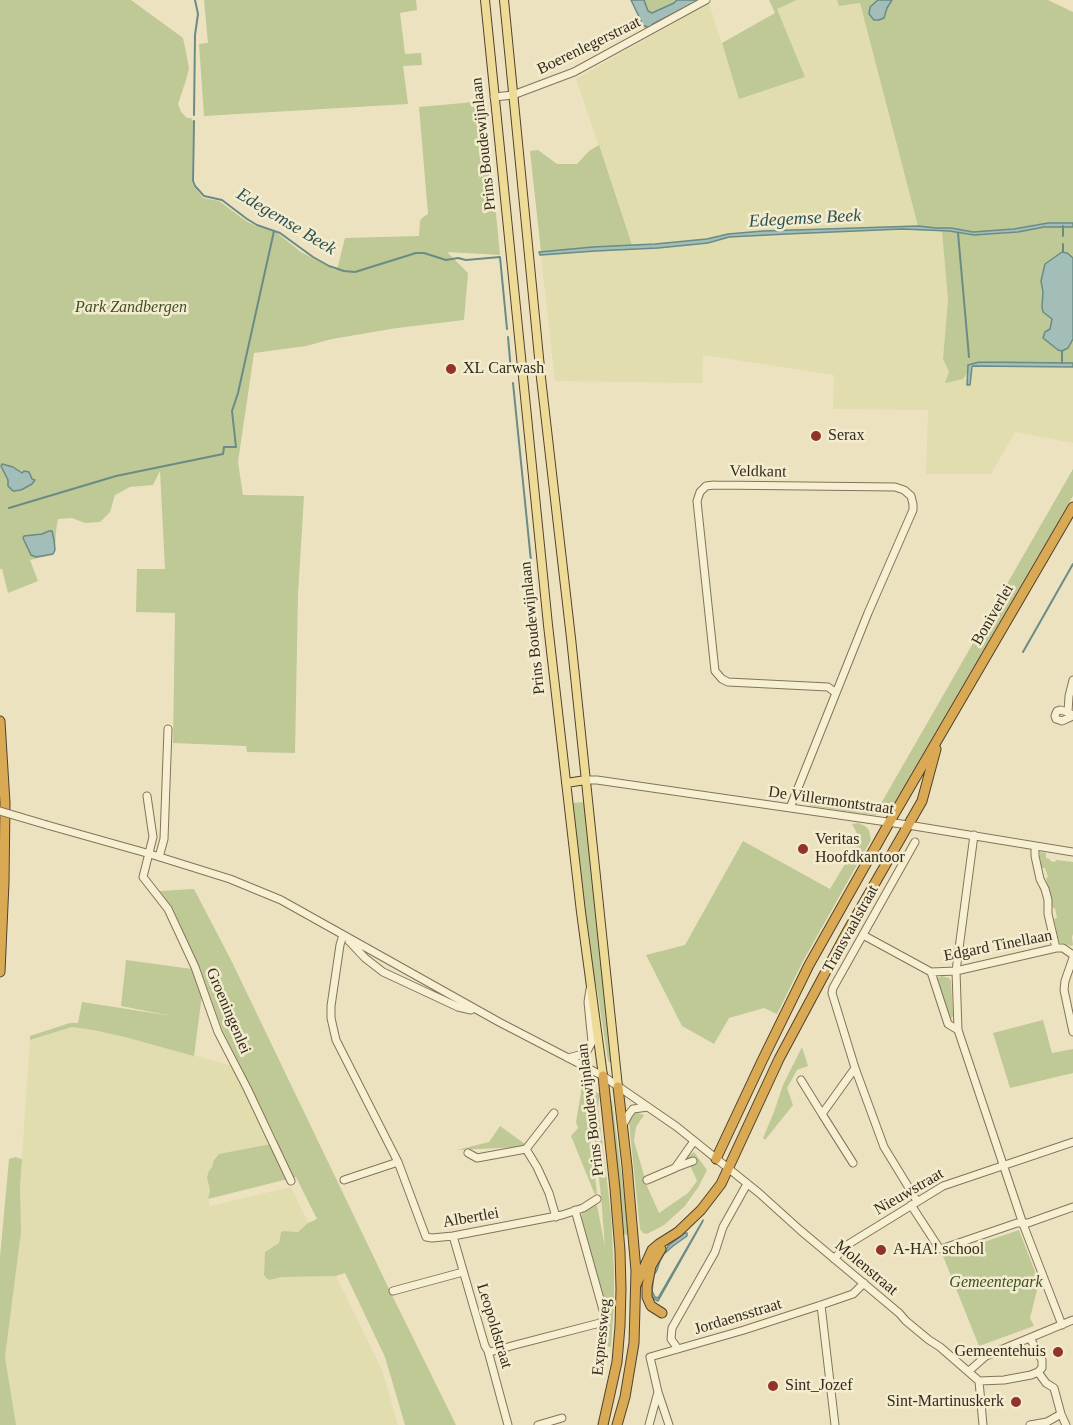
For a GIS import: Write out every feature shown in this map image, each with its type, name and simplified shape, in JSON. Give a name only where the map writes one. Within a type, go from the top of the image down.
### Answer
[{"type":"highway","name":"Boniverlei","points":[[716,1159],[809,965],[1073,507]]},
{"type":"highway","points":[[0,721],[5,803],[0,972]]},
{"type":"highway","name":"Boniverlei","points":[[668,1239],[701,1210],[721,1184],[779,1059],[847,932],[922,801],[939,738]]},
{"type":"highway","name":"Prins Boudewijnlaan","points":[[603,1076],[620,1251]]},
{"type":"highway","name":"Prins Boudewijnlaan","points":[[618,1087],[636,1285]]},
{"type":"highway","points":[[636,1285],[652,1250],[668,1239]]},
{"type":"highway","points":[[662,1313],[651,1306],[647,1297],[647,1286],[651,1266],[668,1239]]},
{"type":"highway","name":"Expressweg","points":[[603,1425],[618,1353],[620,1251]]},
{"type":"highway","name":"Expressweg","points":[[617,1425],[625,1397],[634,1343],[636,1285]]},
{"type":"main road","name":"Prins Boudewijnlaan","points":[[484,0],[562,783],[603,1076]]},
{"type":"main road","name":"Prins Boudewijnlaan","points":[[504,0],[541,378],[618,1087]]},
{"type":"main road","points":[[562,783],[585,780]]},
{"type":"street","name":"Boerenlegerstraat","points":[[494,97],[513,95],[574,72],[706,0]]},
{"type":"street","name":"Veldkant","points":[[790,808],[913,510],[913,504],[910,496],[904,490],[895,487],[706,486],[700,492],[697,501],[715,671],[718,676],[728,682],[828,687],[836,693]]},
{"type":"street","points":[[1069,713],[1073,680]]},
{"type":"street","points":[[159,857],[164,839],[168,729]]},
{"type":"street","name":"De Villermontstraat","points":[[585,780],[909,825],[1073,852]]},
{"type":"street","name":"Groeningenlei","points":[[147,795],[153,837],[143,877],[168,909],[195,968],[218,1032],[291,1181]]},
{"type":"street","points":[[0,812],[230,879],[281,900],[481,1012],[603,1076],[648,1107],[728,1169]]},
{"type":"street","points":[[974,835],[956,971],[958,1030],[1023,1224],[1062,1325]]},
{"type":"street","name":"Transvaalstraat","points":[[915,842],[832,993],[855,1068],[884,1147],[939,1248],[1017,1223],[1023,1224]]},
{"type":"street","points":[[1035,846],[1040,879],[1048,900],[1047,910],[1056,948]]},
{"type":"street","points":[[343,935],[365,958],[384,972],[458,1007],[481,1012]]},
{"type":"street","name":"Albertlei","points":[[343,935],[332,1006],[333,1029],[340,1050],[398,1162],[426,1237],[453,1236],[556,1217],[597,1199]]},
{"type":"street","name":"Edgard Tinellaan","points":[[863,935],[930,972],[956,971],[1056,948],[1063,948],[1073,956]]},
{"type":"street","points":[[1073,956],[1064,987],[1073,1032]]},
{"type":"street","points":[[930,972],[948,1024],[958,1030]]},
{"type":"street","points":[[568,1058],[583,1054],[592,1042],[588,1002],[590,984]]},
{"type":"street","points":[[822,1114],[855,1068]]},
{"type":"street","points":[[801,1080],[853,1163]]},
{"type":"street","points":[[622,1125],[633,1109],[648,1107]]},
{"type":"street","points":[[468,1153],[477,1158],[526,1149],[554,1113]]},
{"type":"street","points":[[675,1168],[694,1142]]},
{"type":"street","name":"Nieuwstraat","points":[[834,1258],[847,1245],[946,1184],[1073,1142]]},
{"type":"street","points":[[526,1149],[549,1193],[556,1217]]},
{"type":"street","points":[[647,1180],[693,1161]]},
{"type":"street","points":[[344,1180],[398,1162]]},
{"type":"street","name":"Molenstraat","points":[[728,1169],[979,1381]]},
{"type":"street","points":[[678,1349],[671,1339],[672,1328],[714,1252],[723,1227],[747,1184]]},
{"type":"street","points":[[1023,1224],[1073,1207]]},
{"type":"street","points":[[488,1351],[600,1323],[604,1317],[575,1210]]},
{"type":"street","name":"Leopoldstraat","points":[[453,1236],[508,1425]]},
{"type":"street","points":[[393,1292],[463,1272]]},
{"type":"street","name":"Jordaensstraat","points":[[669,1425],[650,1357],[853,1294],[864,1283]]},
{"type":"street","points":[[821,1305],[835,1425]]},
{"type":"street","points":[[662,1313],[676,1320]]},
{"type":"street","points":[[969,1371],[986,1356],[1073,1320]]},
{"type":"street","points":[[983,1425],[979,1381],[1004,1380],[1031,1375],[1042,1368],[1042,1360],[1030,1338]]},
{"type":"street","points":[[1038,1372],[1046,1383],[1054,1388],[1066,1425]]},
{"type":"street","name":"Jordaensstraat","points":[[649,1425],[658,1392]]},
{"type":"street","points":[[1030,1425],[1047,1422],[1061,1414]]},
{"type":"street","points":[[538,1425],[562,1418]]},
{"type":"shaded area","points":[[797,0],[837,0],[839,6],[860,3],[918,226],[735,233],[707,239],[632,245],[576,79],[709,3],[739,98],[805,77],[777,9]]},
{"type":"shaded area","points":[[897,229],[942,231],[948,300],[943,359],[949,372],[963,379],[967,373],[967,384],[973,366],[1073,367],[1073,443],[1015,432],[991,474],[926,474],[928,410],[833,409],[834,375],[703,355],[702,383],[555,381],[541,255],[693,245],[724,238],[762,235]]},
{"type":"shaded area","points":[[72,1027],[125,1037],[233,1066],[271,1144],[214,1160],[209,1171],[210,1206],[291,1187],[308,1223],[298,1232],[284,1231],[279,1237],[279,1243],[265,1252],[264,1275],[269,1280],[282,1277],[336,1276],[382,1370],[398,1425],[16,1425],[5,1357],[21,1232],[20,1187],[30,1040]]},
{"type":"green space","name":"Park Zandbergen","points":[[0,0],[131,0],[183,38],[189,69],[178,104],[181,112],[193,121],[192,182],[194,187],[203,198],[219,201],[246,221],[277,233],[301,252],[335,270],[345,238],[419,236],[420,221],[428,214],[419,107],[485,101],[500,255],[447,252],[468,273],[464,320],[397,328],[332,339],[306,346],[254,353],[238,462],[243,495],[304,496],[298,594],[295,753],[247,752],[246,746],[173,743],[175,613],[136,612],[137,569],[165,569],[160,471],[153,485],[130,487],[115,495],[110,512],[100,522],[85,523],[72,518],[58,519],[55,551],[52,555],[30,560],[38,581],[8,593],[2,569],[0,569]]},
{"type":"green space","points":[[204,0],[416,0],[417,10],[400,13],[405,54],[421,53],[422,65],[403,66],[408,104],[204,116],[199,44],[208,43]]},
{"type":"green space","points":[[635,0],[706,0],[646,33]]},
{"type":"green space","points":[[769,0],[797,0],[777,9],[805,77],[739,99],[722,43],[775,13]]},
{"type":"green space","points":[[837,0],[1048,0],[1073,12],[1073,223],[1039,224],[1014,229],[973,232],[918,226],[860,3],[839,6]]},
{"type":"green space","points":[[599,145],[632,245],[541,252],[530,151],[538,150],[557,164],[577,164],[589,151]]},
{"type":"green space","points":[[1044,227],[1073,227],[1073,363],[970,364],[963,379],[945,383],[949,372],[943,359],[948,300],[942,231],[969,235],[1003,234]]},
{"type":"green space","points":[[1073,469],[1073,496],[889,812],[875,815],[810,806],[804,796],[879,807]]},
{"type":"green space","points":[[585,802],[610,1063],[593,976],[572,803]]},
{"type":"green space","points":[[858,823],[869,830],[871,840],[803,961],[777,1014],[764,1008],[729,1018],[714,1044],[682,1026],[646,955],[685,945],[743,841],[830,889],[860,839],[852,824]]},
{"type":"green space","points":[[1040,852],[1046,853],[1046,858],[1050,861],[1073,862],[1073,945],[1071,946],[1059,942],[1054,919],[1057,918],[1055,908],[1053,908],[1046,878],[1048,877],[1045,868],[1042,868]]},
{"type":"green space","points":[[194,889],[232,962],[456,1425],[405,1425],[385,1357],[345,1273],[336,1276],[282,1277],[269,1280],[264,1275],[265,1252],[279,1243],[281,1232],[298,1232],[317,1219],[296,1177],[208,1199],[210,1190],[207,1177],[219,1154],[271,1144],[277,1140],[222,1029],[200,968],[173,909],[160,891]]},
{"type":"green space","points":[[126,960],[192,969],[202,995],[194,1056],[125,1037],[72,1027],[30,1040],[30,1036],[70,1023],[78,1023],[82,1002],[172,1016],[121,1006]]},
{"type":"green space","points":[[942,976],[951,981],[953,1016],[951,1019],[938,982],[938,978]]},
{"type":"green space","points":[[1043,1020],[1052,1053],[1073,1049],[1073,1073],[1010,1088],[993,1033]]},
{"type":"green space","points":[[802,1047],[808,1066],[797,1070],[787,1088],[793,1105],[765,1140],[763,1138],[783,1085]]},
{"type":"green space","points":[[583,1080],[597,1193],[595,1195],[571,1136],[578,1128],[576,1122]]},
{"type":"green space","points":[[590,1089],[600,1094],[598,1107],[611,1215],[614,1303],[611,1347],[606,1346],[607,1314],[581,1216],[585,1209],[597,1205],[605,1247]]},
{"type":"green space","points":[[609,1099],[612,1100],[629,1233],[627,1235],[623,1232]]},
{"type":"green space","points":[[634,1112],[644,1115],[636,1127],[634,1141],[647,1186],[659,1213],[688,1193],[697,1181],[690,1165],[695,1162],[692,1157],[685,1161],[686,1157],[694,1152],[707,1170],[685,1206],[664,1225],[647,1234],[640,1229],[629,1122]]},
{"type":"green space","points":[[500,1126],[525,1144],[522,1147],[457,1150],[489,1142]]},
{"type":"green space","points":[[15,1157],[22,1159],[21,1232],[5,1357],[16,1425],[0,1425],[0,1257],[9,1159]]},
{"type":"green space","name":"Gemeentepark","points":[[1019,1230],[1039,1282],[1030,1318],[1034,1326],[979,1346],[943,1256]]},
{"type":"water","points":[[631,0],[644,0],[648,11],[652,13],[677,0],[699,0],[649,28],[643,25]]},
{"type":"water","points":[[878,0],[892,0],[884,18],[874,20],[869,14],[870,7]]},
{"type":"water","points":[[1048,223],[1073,223],[1073,227],[1044,227],[1018,232],[974,235],[949,231],[902,229],[787,234],[729,237],[708,243],[658,248],[541,255],[539,252],[655,244],[763,231],[918,226],[973,232],[1014,229]]},
{"type":"water","points":[[1062,252],[1073,258],[1073,339],[1068,348],[1062,351],[1043,338],[1045,332],[1050,329],[1052,319],[1043,312],[1041,281],[1045,264]]},
{"type":"water","points":[[979,362],[1073,363],[1073,367],[973,366],[970,385],[967,385],[968,365]]},
{"type":"water","points":[[2,464],[22,473],[29,472],[35,480],[21,490],[13,491],[8,486]]},
{"type":"water","points":[[52,531],[54,540],[53,554],[36,557],[31,555],[24,536]]},
{"type":"water","points":[[703,1220],[658,1301],[656,1300],[650,1291],[653,1271],[669,1245],[687,1233],[687,1236],[664,1254],[660,1261],[654,1275],[652,1291],[658,1298]]},
{"type":"waterway","name":"Edegemse Beek","points":[[194,115],[195,35],[198,14],[195,0]]},
{"type":"waterway","name":"Edegemse Beek","points":[[194,121],[193,181],[204,196],[222,200],[257,225],[280,233],[313,257],[344,271],[355,272],[416,253],[424,253],[446,260],[500,257],[507,329]]},
{"type":"waterway","points":[[1063,226],[1063,236]]},
{"type":"waterway","points":[[9,508],[116,476],[223,454],[224,447],[236,447],[232,411],[274,231]]},
{"type":"waterway","points":[[958,233],[969,357]]},
{"type":"waterway","points":[[1063,244],[1063,252]]},
{"type":"waterway","points":[[508,337],[511,371]]},
{"type":"waterway","points":[[1062,351],[1062,363]]},
{"type":"waterway","points":[[513,383],[533,581]]},
{"type":"waterway","points":[[1023,652],[1073,564]]},
{"type":"place","name":"XL Carwash","points":[[451,369]]},
{"type":"place","name":"Serax","points":[[816,436]]},
{"type":"place","name":"Veritas Hoofdkantoor","points":[[803,849]]},
{"type":"place","name":"A-HA! school","points":[[881,1250]]},
{"type":"place","name":"Gemeentehuis","points":[[1058,1352]]},
{"type":"place","name":"Sint_Jozef","points":[[773,1386]]},
{"type":"place","name":"Sint-Martinuskerk","points":[[1016,1402]]}]
